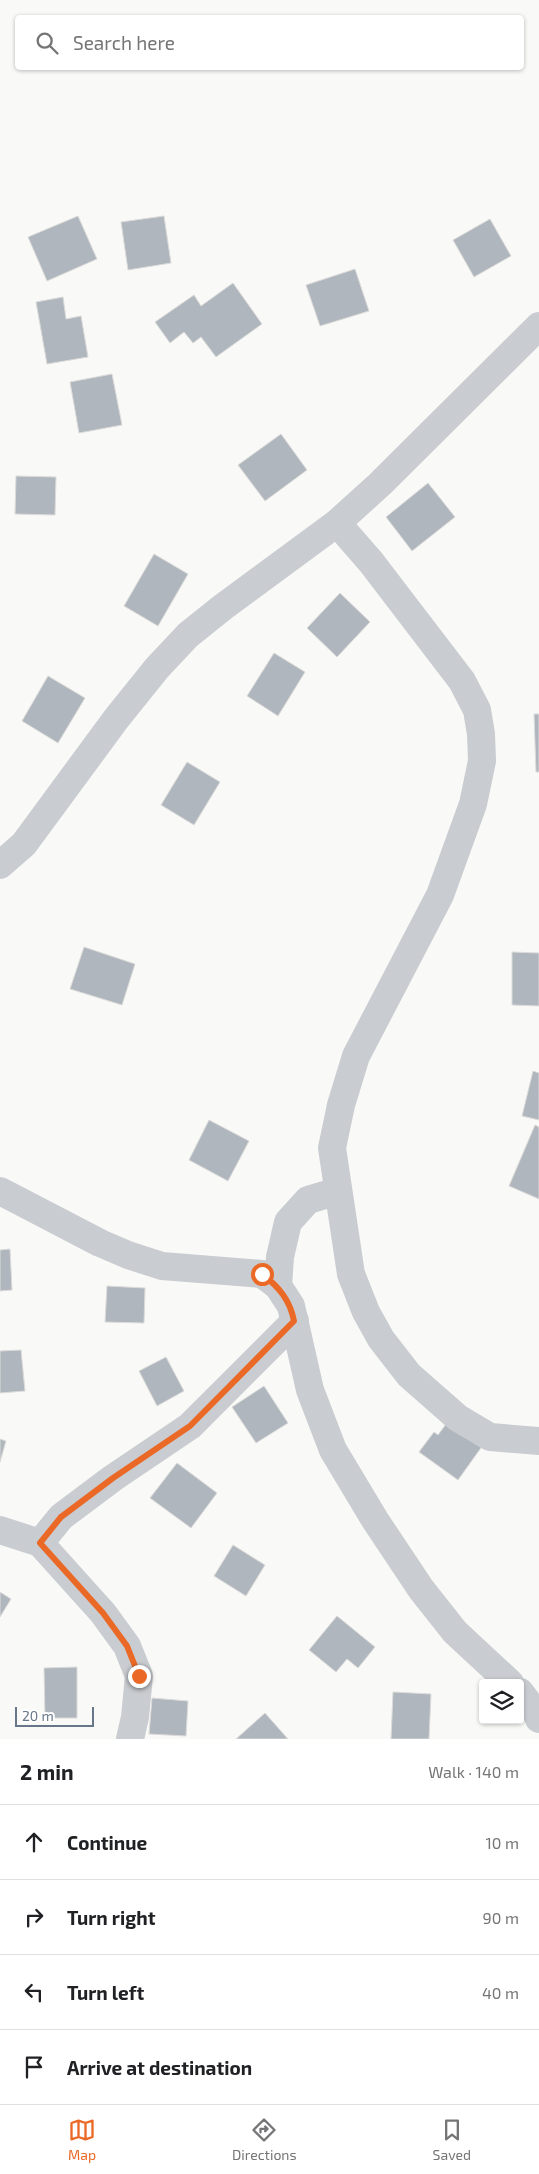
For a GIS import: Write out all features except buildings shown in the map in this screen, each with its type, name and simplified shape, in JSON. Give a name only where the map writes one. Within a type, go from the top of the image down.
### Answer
[{"type":"street","points":[[0,865],[24,844],[116,719],[157,668],[188,635],[337,523],[380,484],[539,326]]},
{"type":"street","points":[[337,523],[370,562],[462,681],[477,710],[481,734],[482,761],[473,804],[440,895],[356,1056],[340,1105],[332,1148],[351,1274],[366,1312],[380,1339],[409,1375],[458,1418],[490,1437],[539,1441]]},
{"type":"street","points":[[0,1191],[100,1243],[128,1255],[162,1266],[262,1274],[278,1286],[291,1306],[310,1390],[333,1450],[375,1520],[421,1588],[455,1632],[506,1679]]},
{"type":"street","points":[[278,1286],[280,1257],[288,1222],[308,1200],[338,1191]]},
{"type":"street","points":[[40,1543],[61,1517],[113,1478],[190,1426],[294,1321]]},
{"type":"street","points":[[0,1530],[40,1543],[103,1613],[127,1646],[139,1676],[135,1717],[130,1739]]},
{"type":"street","points":[[524,1697],[539,1719]]},
{"type":"route","points":[[139,1676],[127,1646],[103,1613],[40,1543],[61,1517],[113,1478],[190,1426],[294,1321],[291,1306],[278,1286],[262,1274]]}]
